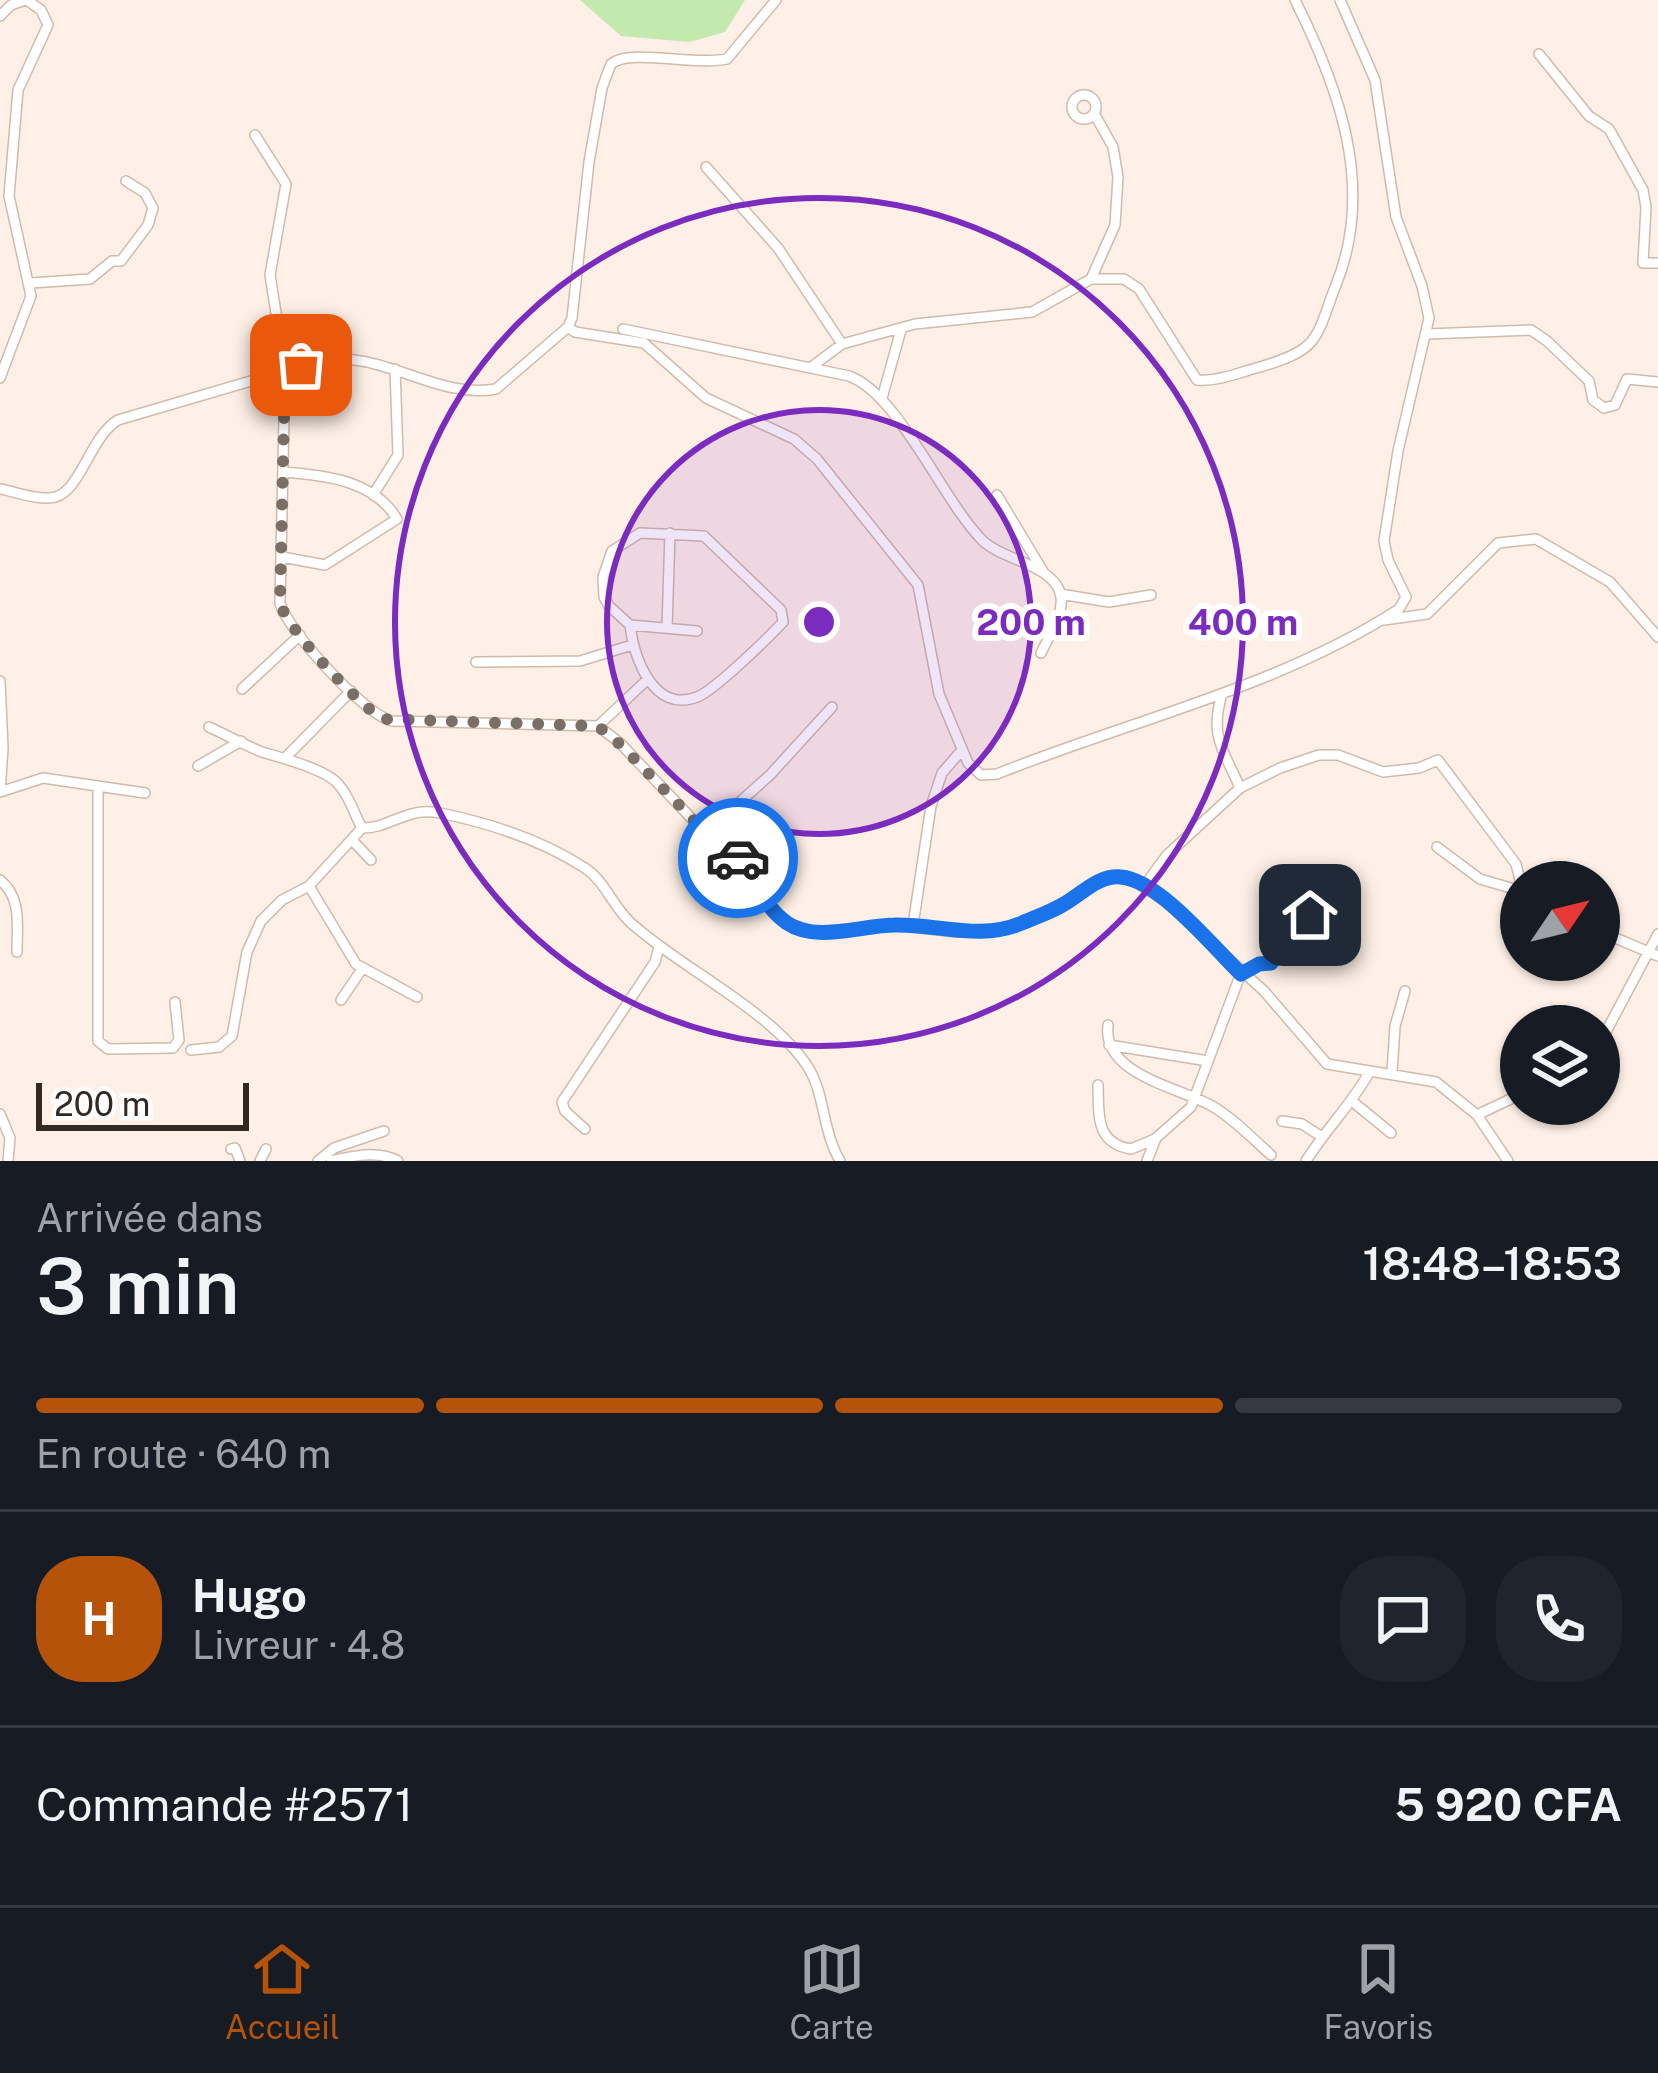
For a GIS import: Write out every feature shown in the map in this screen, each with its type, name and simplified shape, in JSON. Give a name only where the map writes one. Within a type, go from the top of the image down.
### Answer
[{"type":"street","points":[[0,16],[11,5],[26,0],[40,10],[48,25],[18,90],[9,196],[31,284],[28,312],[0,378]]},
{"type":"street","points":[[0,489],[60,497],[74,484],[97,438],[118,420],[343,356],[458,388],[488,391],[505,382],[568,327],[579,279],[589,163],[610,64],[629,56],[687,63],[727,59],[776,0]]},
{"type":"street","points":[[810,368],[842,344],[934,319],[1032,312],[1090,279],[1124,279],[1139,289],[1197,380],[1290,358],[1319,335],[1350,247],[1356,201],[1338,107],[1295,0]]},
{"type":"street","points":[[568,327],[644,343],[706,398],[794,439],[817,459],[918,585],[939,694],[974,771],[992,776],[1222,694],[1327,649],[1399,609],[1406,597],[1384,541],[1398,451],[1427,334],[1426,301],[1396,217],[1375,80],[1340,0]]},
{"type":"street","points":[[1539,54],[1583,110],[1609,129],[1646,200],[1643,262],[1658,263]]},
{"type":"street","points":[[1090,279],[1114,225],[1118,177],[1113,147],[1095,115]]},
{"type":"street","points":[[255,135],[286,184],[270,275],[285,370],[281,610],[374,714],[392,721],[598,726],[705,833],[741,860],[757,892],[788,924],[818,932],[913,925],[957,932],[1012,928],[1110,878],[1145,885],[1264,991],[1328,1064],[1392,1072]]},
{"type":"street","points":[[706,167],[778,248],[842,344]]},
{"type":"street","points":[[31,284],[90,279],[112,261],[121,261],[148,225],[153,208],[145,193],[126,181]]},
{"type":"street","points":[[623,329],[856,378],[882,398],[985,543],[1045,574]]},
{"type":"street","points":[[882,398],[901,330]]},
{"type":"street","points":[[1427,334],[1531,331],[1588,381],[1593,400],[1604,408],[1615,405],[1627,379],[1658,382]]},
{"type":"street","points":[[374,495],[398,455],[395,369]]},
{"type":"street","points":[[282,557],[326,565],[390,526],[397,516],[374,495],[343,479],[283,472]]},
{"type":"street","points":[[997,495],[1060,594],[1108,602],[1151,595]]},
{"type":"street","points":[[640,532],[704,536],[781,610],[784,620],[695,698],[665,696],[648,679],[632,645],[631,626],[604,597],[603,577],[608,559],[620,544],[640,532]]},
{"type":"street","points":[[667,628],[670,532]]},
{"type":"street","points":[[1382,620],[1427,614],[1498,543],[1536,539],[1610,582],[1658,637]]},
{"type":"street","points":[[1041,653],[1055,625],[1060,594]]},
{"type":"street","points":[[631,626],[697,631]]},
{"type":"street","points":[[242,689],[300,635]]},
{"type":"street","points":[[476,662],[569,662],[632,645]]},
{"type":"street","points":[[598,726],[648,679]]},
{"type":"street","points":[[0,681],[0,792],[44,778],[145,794]]},
{"type":"street","points":[[287,756],[351,691]]},
{"type":"street","points":[[1222,694],[1216,719],[1219,751],[1240,788]]},
{"type":"street","points":[[705,833],[760,785],[832,706]]},
{"type":"street","points":[[209,727],[268,755],[287,756],[340,784],[362,828]]},
{"type":"street","points":[[198,766],[242,741]]},
{"type":"street","points":[[913,925],[932,806],[942,773],[962,750]]},
{"type":"street","points":[[1145,885],[1167,855],[1240,788],[1319,755],[1338,755],[1383,772],[1419,768],[1438,760],[1514,861]]},
{"type":"street","points":[[98,789],[98,1041],[108,1049],[173,1048],[179,1040],[176,1002]]},
{"type":"street","points":[[191,1050],[219,1047],[232,1036],[247,952],[255,931],[282,900],[309,886],[362,828],[404,813],[437,812],[529,841],[592,872],[622,914],[659,947],[751,1013],[804,1061],[816,1085],[826,1136],[840,1161]]},
{"type":"street","points":[[352,841],[371,860]]},
{"type":"street","points":[[1437,847],[1480,879],[1500,883]]},
{"type":"street","points":[[0,880],[16,903],[17,952]]},
{"type":"street","points":[[309,886],[362,969],[417,997]]},
{"type":"street","points":[[1098,1085],[1102,1134],[1116,1145],[1148,1154],[1156,1138],[1186,1115],[1195,1099],[1241,974],[1271,963],[1310,915]]},
{"type":"street","points":[[1620,1010],[1654,954],[1658,934]]},
{"type":"street","points":[[1620,940],[1654,954]]},
{"type":"street","points":[[585,1129],[562,1102],[655,962],[659,947]]},
{"type":"street","points":[[340,1000],[362,969]]},
{"type":"street","points":[[1405,991],[1395,1026],[1393,1077],[1424,1078],[1446,1087],[1478,1115],[1508,1161]]},
{"type":"street","points":[[1108,1025],[1109,1045],[1138,1075],[1227,1117],[1271,1155]]},
{"type":"street","points":[[1109,1045],[1208,1060]]},
{"type":"street","points":[[1306,1161],[1353,1102],[1370,1071]]},
{"type":"street","points":[[1353,1102],[1391,1133]]},
{"type":"street","points":[[1478,1115],[1500,1104]]},
{"type":"street","points":[[0,1114],[10,1138],[8,1161]]},
{"type":"street","points":[[1282,1121],[1302,1124],[1322,1137]]},
{"type":"street","points":[[318,1161],[334,1148],[384,1130]]},
{"type":"street","points":[[231,1149],[236,1148],[240,1161]]},
{"type":"street","points":[[260,1161],[266,1149]]},
{"type":"street","points":[[332,1161],[357,1155],[390,1156],[398,1161]]},
{"type":"green space","points":[[580,0],[745,0],[725,32],[690,42],[621,36]]},
{"type":"way so far","points":[[301,365],[285,370],[280,603],[300,635],[366,707],[383,719],[589,724],[607,730],[711,838],[738,858]]},
{"type":"route","points":[[738,858],[747,866],[757,892],[788,924],[818,932],[892,925],[957,932],[1012,928],[1064,904],[1093,884],[1121,877],[1145,885],[1166,901],[1241,974],[1271,963],[1310,915]]}]
